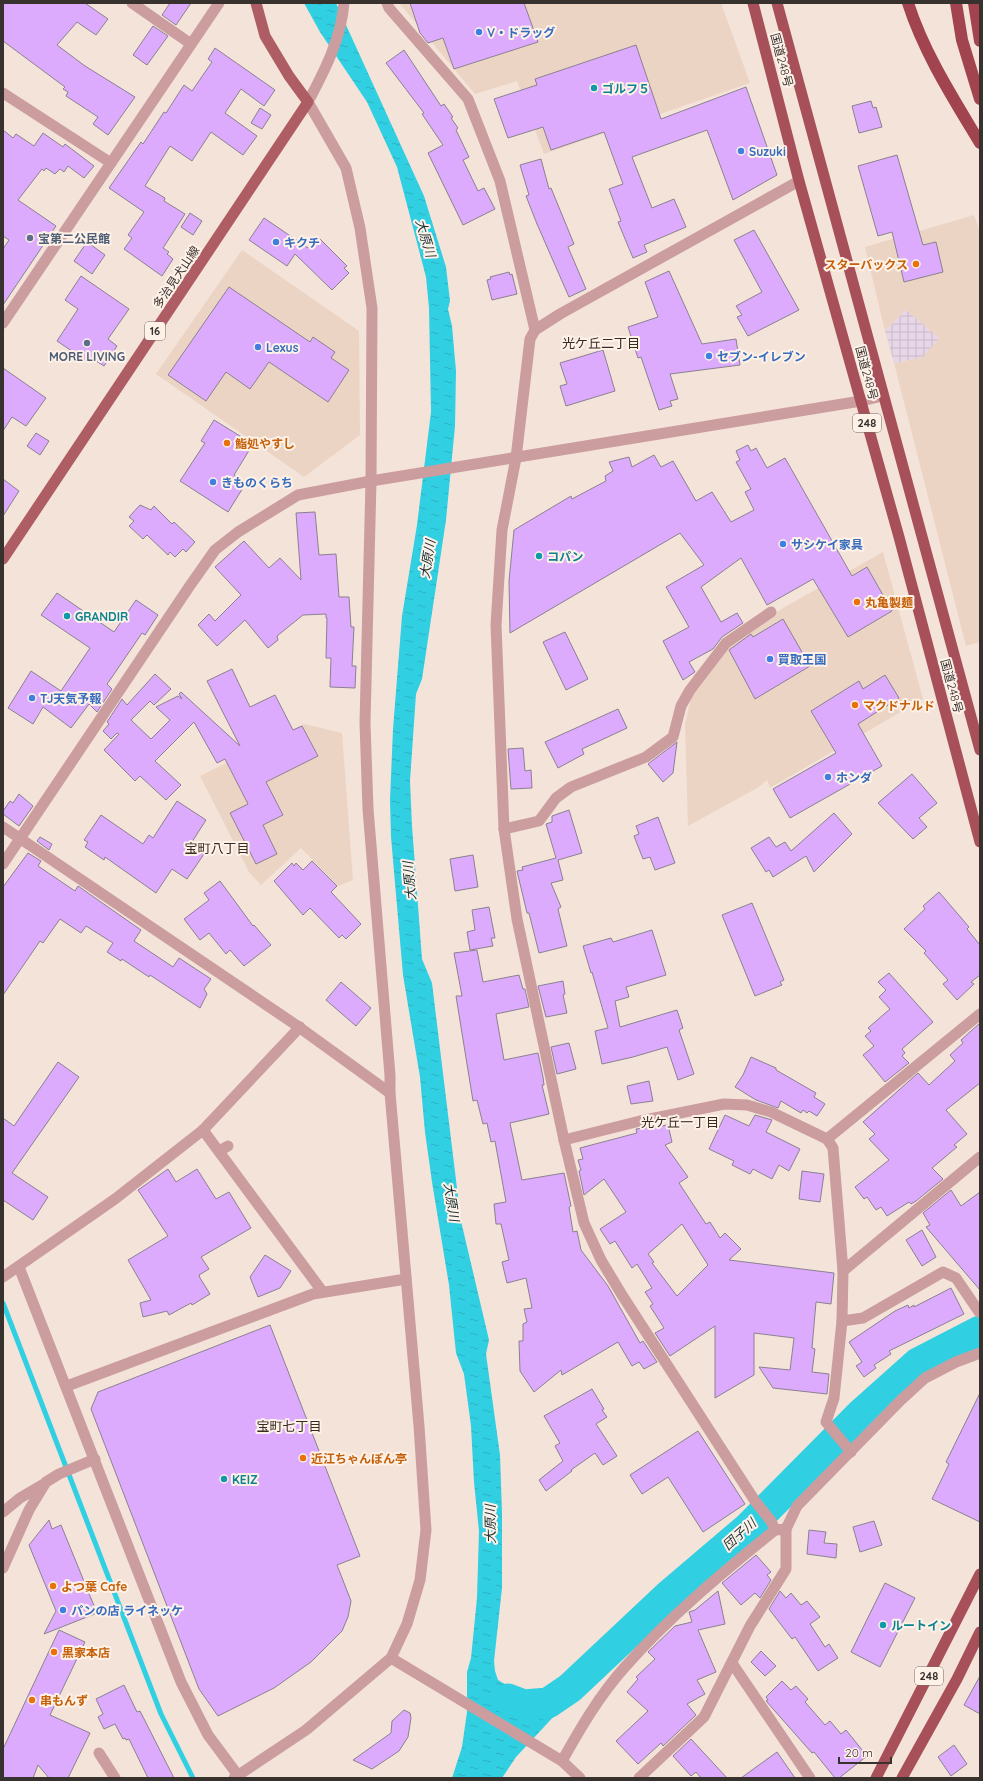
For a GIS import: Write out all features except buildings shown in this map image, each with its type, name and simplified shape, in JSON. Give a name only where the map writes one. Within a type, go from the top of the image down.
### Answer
[{"type":"highway","name":"国道248号","points":[[753,3],[980,842]]},
{"type":"highway","name":"国道248号","points":[[777,3],[883,396],[938,589],[980,750]]},
{"type":"highway","points":[[908,3],[911,15],[941,77],[980,143]]},
{"type":"highway","points":[[956,3],[962,40],[980,99]]},
{"type":"highway","points":[[974,3],[980,41]]},
{"type":"highway","name":"248","points":[[876,1778],[980,1574]]},
{"type":"highway","name":"248","points":[[902,1778],[980,1632]]},
{"type":"main road","points":[[256,3],[265,36],[289,76],[308,102]]},
{"type":"main road","name":"多治見犬山線","points":[[3,559],[308,102]]},
{"type":"street","points":[[132,3],[192,44]]},
{"type":"street","points":[[3,323],[219,3]]},
{"type":"street","points":[[19,1266],[181,1682],[208,1735],[236,1776],[306,1730],[391,1658],[407,1624],[420,1580],[426,1530],[419,1426],[390,1093],[390,1075],[367,793],[365,723],[371,481],[372,308],[360,228],[346,168],[308,102],[327,67],[336,45],[343,15],[344,3]]},
{"type":"street","points":[[387,3],[389,8],[468,98],[500,181],[534,330]]},
{"type":"street","points":[[3,92],[111,163]]},
{"type":"street","points":[[786,1529],[773,1525],[755,1500],[601,1260],[584,1223],[564,1140],[517,920],[504,829],[496,625],[502,530],[516,458],[530,339],[534,330],[566,310],[800,181]]},
{"type":"street","points":[[3,864],[189,587],[216,550],[238,532],[298,494],[861,401],[883,396]]},
{"type":"street","points":[[504,829],[539,821],[556,798],[571,788],[646,757],[673,737],[681,706],[690,690],[726,643],[771,612]]},
{"type":"street","points":[[3,827],[300,1027],[390,1093]]},
{"type":"street","points":[[827,1139],[980,1014]]},
{"type":"street","points":[[4,1276],[115,1199],[203,1130],[300,1027]]},
{"type":"street","points":[[564,1140],[640,1121],[724,1104],[748,1105],[771,1112],[827,1139],[834,1148],[843,1271],[842,1322],[834,1398],[826,1422],[851,1452]]},
{"type":"street","points":[[203,1130],[223,1148],[322,1292]]},
{"type":"street","points":[[843,1271],[980,1157]]},
{"type":"street","points":[[842,1322],[864,1318],[943,1272],[956,1278],[979,1312]]},
{"type":"street","points":[[67,1386],[322,1292],[406,1279]]},
{"type":"street","points":[[638,1778],[704,1717],[750,1626],[786,1569],[786,1529],[797,1506],[901,1400],[925,1378],[956,1362],[980,1353]]},
{"type":"street","points":[[3,1512],[20,1498],[59,1474],[95,1459]]},
{"type":"street","points":[[3,1568],[30,1510],[46,1482]]},
{"type":"street","points":[[557,1758],[624,1668],[670,1621],[733,1564],[773,1525]]},
{"type":"street","points":[[391,1658],[557,1758],[580,1778]]},
{"type":"street","points":[[732,1663],[810,1778]]},
{"type":"street","points":[[99,1754],[115,1778]]},
{"type":"shaded area","points":[[399,3],[721,3],[750,83],[544,154],[517,81],[475,94]]},
{"type":"shaded area","points":[[974,215],[980,232],[980,642],[966,646],[894,363],[923,357],[906,310],[885,331],[865,247]]},
{"type":"shaded area","points":[[242,250],[359,331],[360,435],[304,477],[156,374]]},
{"type":"shaded area","points":[[906,310],[939,338],[923,357],[894,363],[885,331]]},
{"type":"shaded area","points":[[883,552],[923,699],[770,788],[767,780],[759,787],[688,826],[685,724],[693,690],[724,651],[734,643],[783,608]]},
{"type":"shaded area","points":[[304,724],[342,733],[353,880],[338,886],[301,848],[261,885],[249,872],[200,776]]},
{"type":"water","name":"大原川","points":[[304,3],[336,3],[424,196],[446,267],[450,301],[448,309],[452,326],[456,371],[455,426],[446,520],[422,679],[416,694],[410,781],[422,959],[432,983],[461,1221],[489,1340],[486,1354],[500,1455],[502,1513],[502,1588],[494,1661],[495,1671],[498,1680],[508,1686],[528,1693],[542,1691],[557,1713],[516,1757],[502,1778],[452,1778],[462,1747],[467,1712],[467,1672],[471,1658],[477,1598],[479,1531],[474,1482],[471,1426],[464,1374],[456,1353],[449,1285],[425,1132],[420,1077],[403,975],[391,837],[390,800],[393,729],[402,616],[417,525],[431,412],[429,308],[426,277],[397,167],[367,102],[320,32]]},
{"type":"waterway","points":[[3,1303],[161,1714],[193,1778]]},
{"type":"waterway","name":"団子川","points":[[508,1699],[524,1705],[548,1703],[570,1688],[669,1595],[749,1527],[862,1413],[918,1363],[980,1331]]},
{"type":"place","name":"V・ドラッグ","points":[[479,32]]},
{"type":"place","name":"ゴルフ５","points":[[594,88]]},
{"type":"place","name":"Suzuki","points":[[741,151]]},
{"type":"place","name":"宝第二公民館","points":[[30,238]]},
{"type":"place","name":"キクチ","points":[[276,242]]},
{"type":"place","name":"スターバックス","points":[[916,264]]},
{"type":"place","name":"MORE LIVING","points":[[87,343]]},
{"type":"place","name":"Lexus","points":[[258,347]]},
{"type":"place","name":"セブン-イレブン","points":[[709,356]]},
{"type":"place","name":"鮨処やすし","points":[[227,443]]},
{"type":"place","name":"きものくらち","points":[[213,482]]},
{"type":"place","name":"サシケイ家具","points":[[783,544]]},
{"type":"place","name":"コパン","points":[[539,556]]},
{"type":"place","name":"丸亀製麺","points":[[857,602]]},
{"type":"place","name":"GRANDIR","points":[[67,616]]},
{"type":"place","name":"買取王国","points":[[770,659]]},
{"type":"place","name":"TJ天気予報","points":[[32,698]]},
{"type":"place","name":"マクドナルド","points":[[855,705]]},
{"type":"place","name":"ホンダ","points":[[828,777]]},
{"type":"place","name":"近江ちゃんぽん亭","points":[[303,1458]]},
{"type":"place","name":"KEIZ","points":[[224,1479]]},
{"type":"place","name":"よつ葉 Cafe","points":[[53,1586]]},
{"type":"place","name":"パンの店 ライネッケ","points":[[63,1610]]},
{"type":"place","name":"ルートイン","points":[[883,1625]]},
{"type":"place","name":"黒家本店","points":[[54,1652]]},
{"type":"place","name":"串もんず","points":[[32,1700]]},
{"type":"district","name":"光ケ丘二丁目","points":[[601,343]]},
{"type":"district","name":"宝町八丁目","points":[[217,848]]},
{"type":"district","name":"光ケ丘一丁目","points":[[680,1122]]},
{"type":"district","name":"宝町七丁目","points":[[289,1426]]}]
